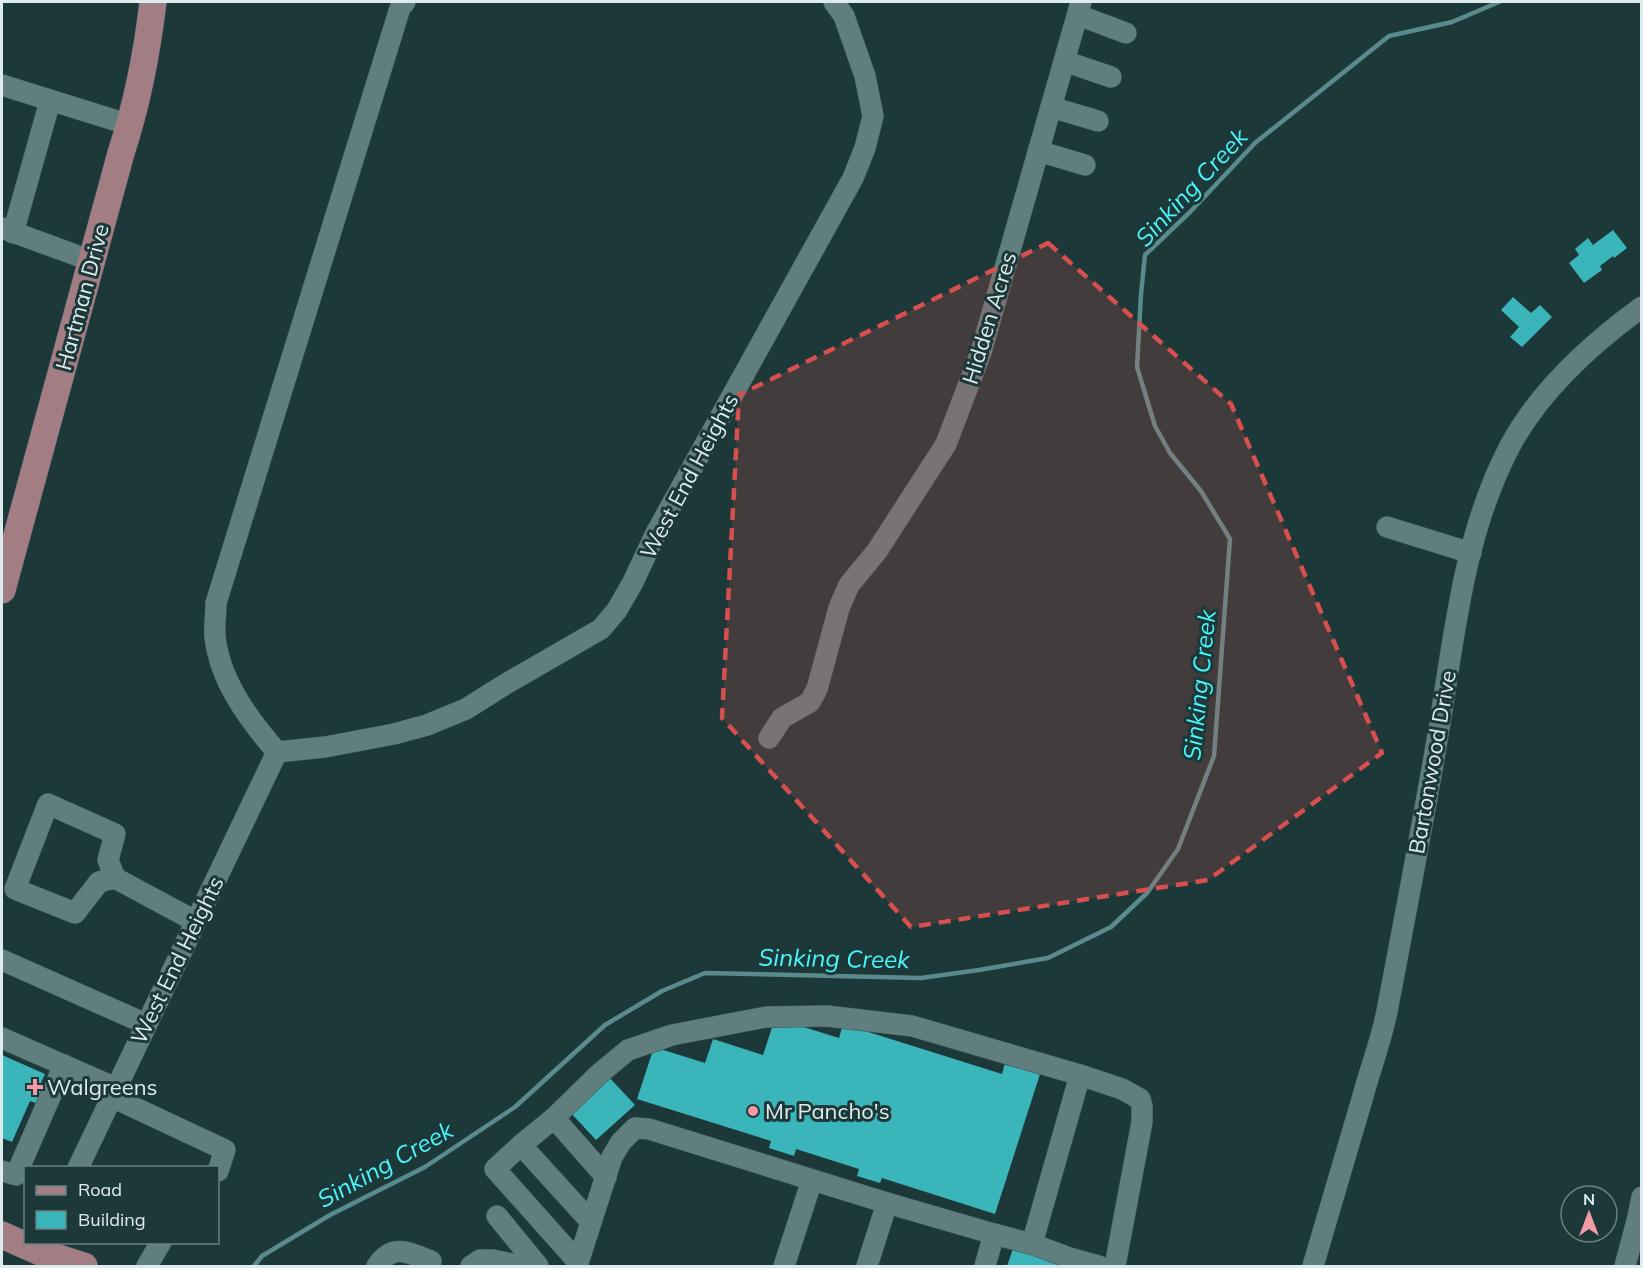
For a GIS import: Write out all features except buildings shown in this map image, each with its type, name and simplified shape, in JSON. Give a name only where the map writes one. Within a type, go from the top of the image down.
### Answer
[{"type":"main road","name":"Hartman Drive","points":[[2,590],[6,558],[130,125],[143,68],[153,2]]},
{"type":"main road","points":[[2,1234],[40,1254],[84,1266]]},
{"type":"street","points":[[278,752],[258,730],[233,692],[215,637],[216,603],[400,8],[405,2]]},
{"type":"street","name":"West End Heights","points":[[80,1166],[195,921],[278,752],[325,747],[394,734],[427,725],[466,709],[601,629],[617,610],[662,523],[853,178],[865,148],[873,116],[865,76],[844,16],[834,2]]},
{"type":"street","points":[[1079,8],[1126,33]]},
{"type":"street","name":"Hidden Acres","points":[[769,738],[783,718],[810,702],[817,689],[839,608],[849,585],[877,551],[946,444],[981,352],[1079,8]]},
{"type":"street","points":[[1064,61],[1111,77]]},
{"type":"street","points":[[2,85],[130,125]]},
{"type":"street","points":[[50,101],[7,231],[92,261]]},
{"type":"street","points":[[1051,106],[1098,121]]},
{"type":"street","points":[[1038,151],[1085,165]]},
{"type":"street","name":"Bartonwood Drive","points":[[1313,1266],[1388,1010],[1459,610],[1479,520],[1492,484],[1510,446],[1529,416],[1563,374],[1641,307]]},
{"type":"street","points":[[1387,527],[1471,553]]},
{"type":"street","points":[[115,878],[99,882],[75,913],[15,890],[48,804],[115,834],[108,860],[115,878],[195,921]]},
{"type":"street","points":[[2,960],[147,1024]]},
{"type":"street","points":[[577,1264],[495,1169],[554,1118],[597,1075],[628,1050],[672,1035],[766,1017],[827,1016],[912,1026],[1080,1075],[1122,1089],[1140,1099],[1143,1106],[1142,1122],[1115,1266]]},
{"type":"street","points":[[2,1038],[64,1065],[225,1150],[219,1168]]},
{"type":"street","points":[[2,1171],[15,1175],[64,1065]]},
{"type":"street","points":[[1032,1244],[1080,1075]]},
{"type":"street","points":[[554,1118],[606,1177]]},
{"type":"street","points":[[577,1264],[612,1157],[621,1142],[635,1128],[643,1128],[1099,1266]]},
{"type":"street","points":[[521,1145],[591,1222]]},
{"type":"street","points":[[784,1266],[812,1180]]},
{"type":"street","points":[[1625,1266],[1641,1197]]},
{"type":"street","points":[[867,1266],[887,1203]]},
{"type":"street","points":[[497,1216],[538,1266]]},
{"type":"street","points":[[985,1266],[994,1234]]},
{"type":"street","points":[[147,1266],[160,1244]]},
{"type":"street","points":[[377,1266],[388,1254],[399,1250],[436,1265]]},
{"type":"street","points":[[471,1266],[480,1260],[493,1260],[522,1266]]},
{"type":"highlighted area","points":[[1048,243],[1231,404],[1382,753],[1208,880],[911,927],[722,718],[739,395]]},
{"type":"waterway","name":"Sinking Creek","points":[[254,1266],[262,1256],[330,1215],[425,1167],[515,1107],[605,1025],[662,991],[705,973],[921,978],[1048,958],[1111,927],[1147,893],[1178,849],[1214,756],[1230,539],[1201,491],[1170,453],[1155,426],[1137,367],[1145,255],[1190,212],[1255,143],[1389,36],[1452,22],[1499,2]]},
{"type":"place","name":"Walgreens","points":[[35,1087]]},
{"type":"place","name":"Mr Pancho's","points":[[753,1111]]}]
